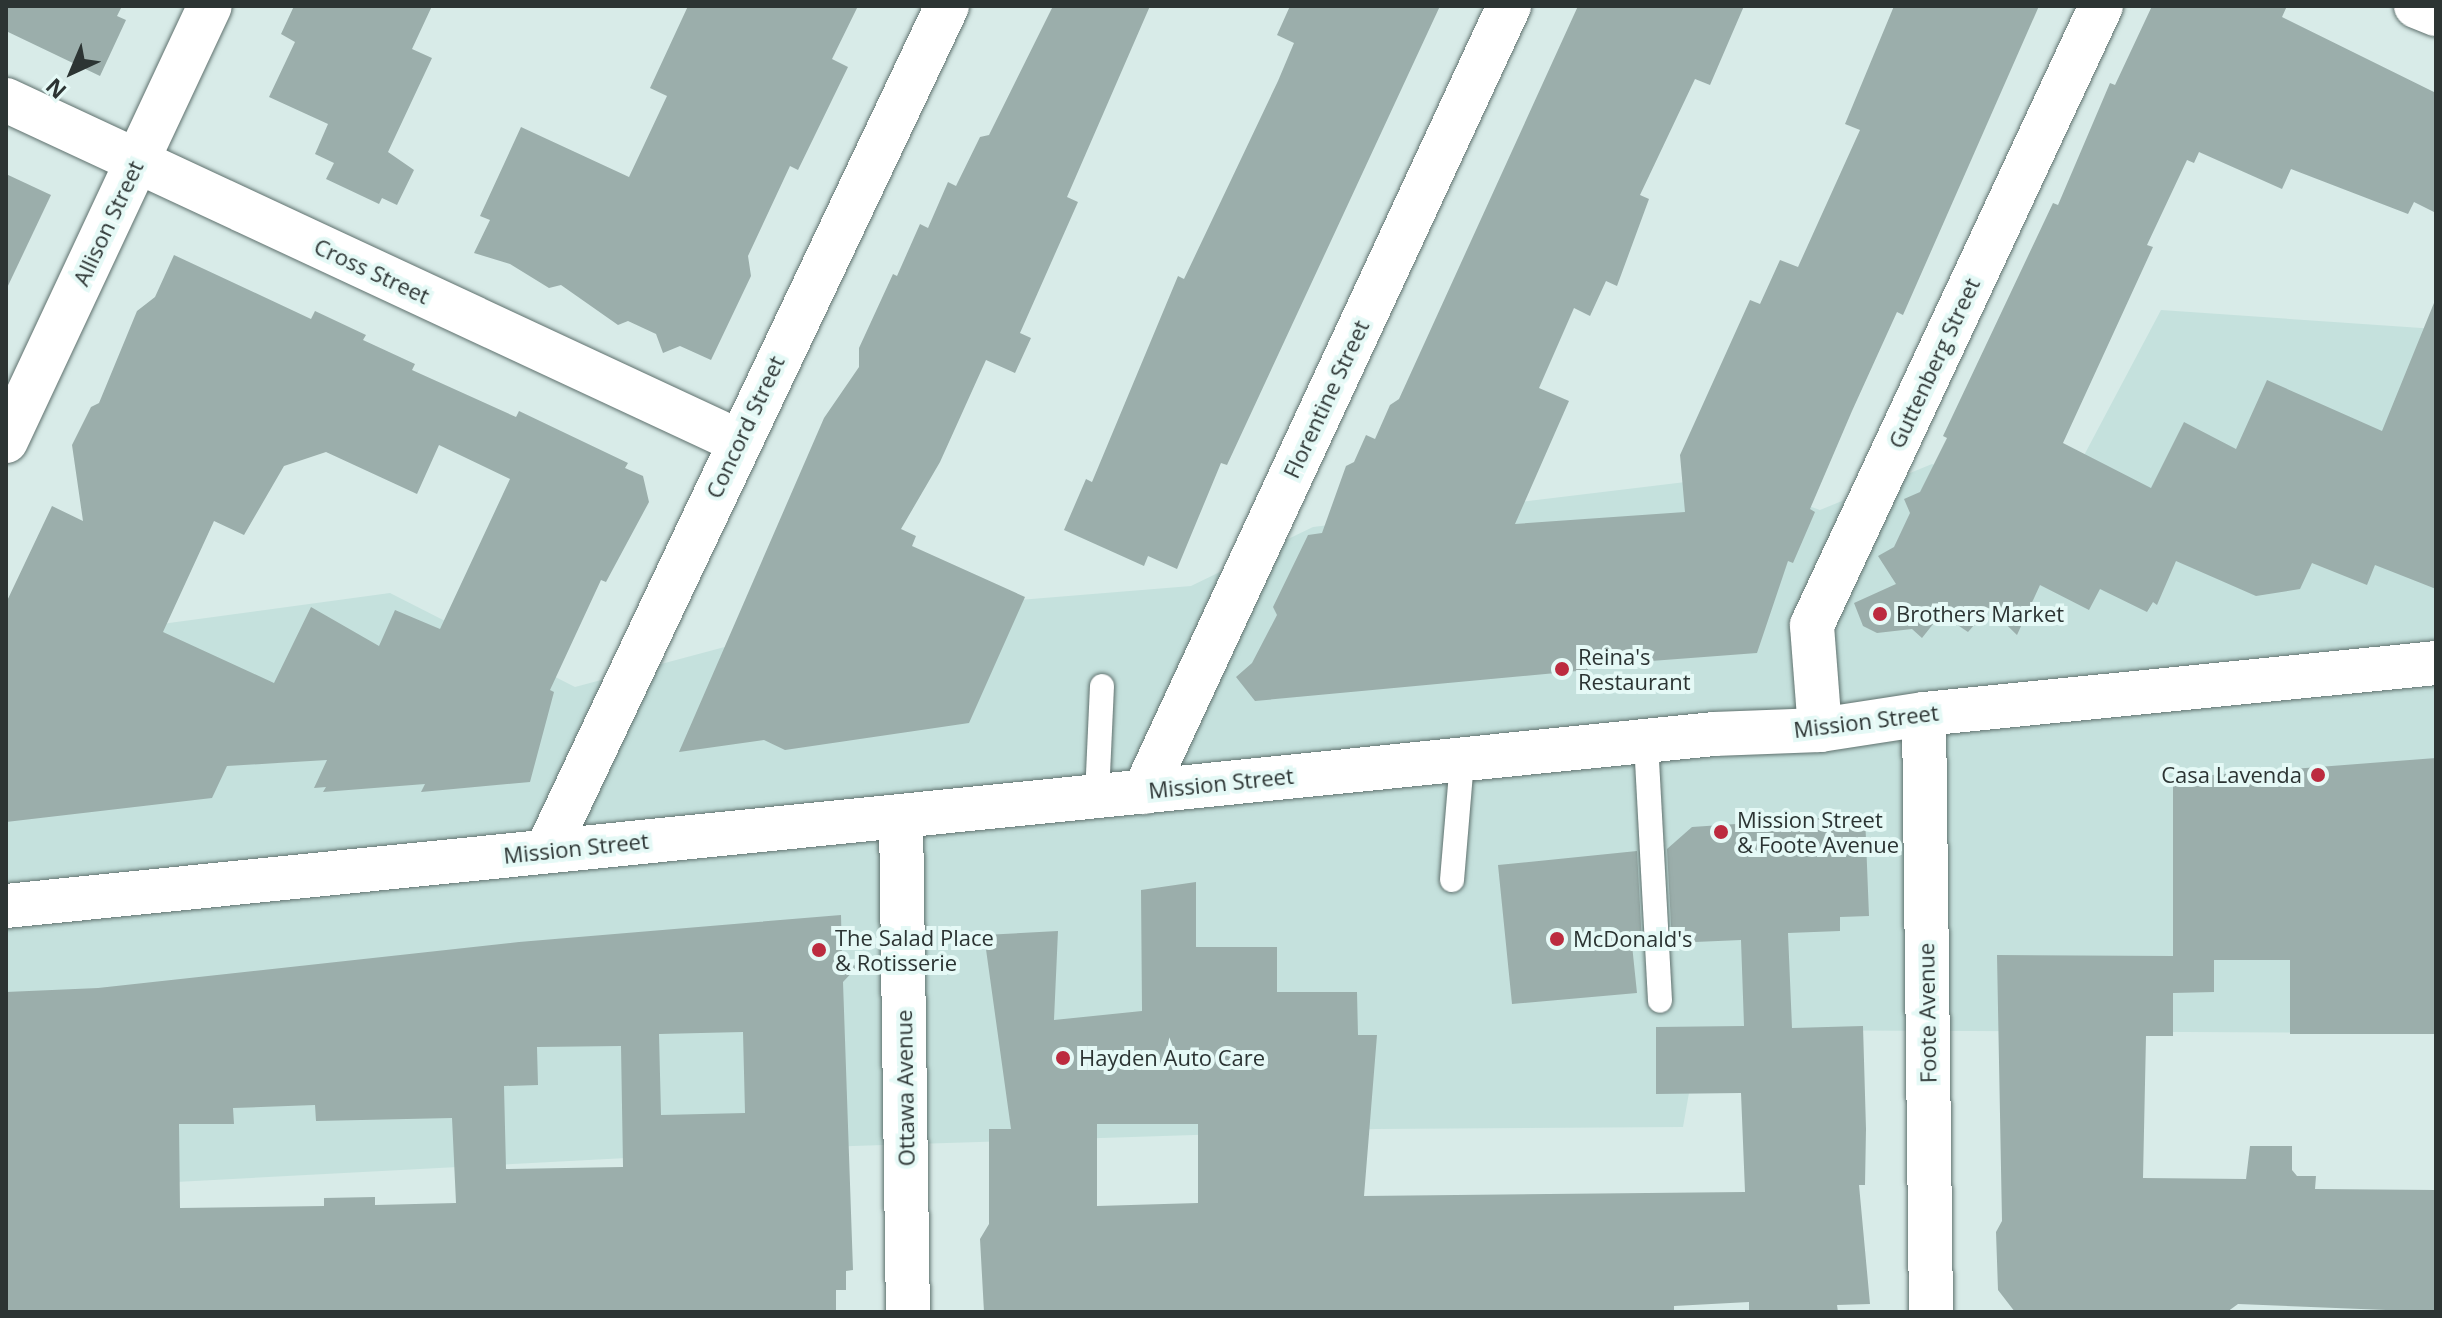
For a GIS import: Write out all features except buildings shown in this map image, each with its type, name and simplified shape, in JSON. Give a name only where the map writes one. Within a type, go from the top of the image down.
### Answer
[{"type":"street","name":"Allison Street","points":[[6,441],[210,6]]},
{"type":"street","name":"Concord Street","points":[[547,850],[738,441],[947,6]]},
{"type":"street","name":"Florentine Street","points":[[1144,792],[1509,6]]},
{"type":"street","name":"Guttenberg Street","points":[[1820,730],[1812,625],[2101,6]]},
{"type":"street","points":[[2416,6],[2436,14]]},
{"type":"street","name":"Cross Street","points":[[6,100],[738,441]]},
{"type":"street","name":"Mission Street","points":[[6,906],[1646,742],[1820,730],[1924,714],[2436,663]]},
{"type":"street","name":"Foote Avenue","points":[[1924,714],[1931,1312]]},
{"type":"street","name":"Ottawa Avenue","points":[[901,816],[908,1312]]},
{"type":"lane","points":[[1097,796],[1102,686]]},
{"type":"lane","points":[[1646,742],[1660,1001]]},
{"type":"lane","points":[[1452,880],[1462,760]]},
{"type":"shaded area","points":[[2161,310],[2436,329],[2436,1033],[1700,1030],[1683,1127],[1376,1129],[853,1146],[6,1191],[6,645],[390,593],[575,687],[848,614],[1191,586],[1313,527],[1727,477],[1820,510],[1932,464],[2054,512]]},
{"type":"place","name":"Brothers Market","points":[[1880,614]]},
{"type":"place","name":"Reina's Restaurant","points":[[1562,669]]},
{"type":"place","name":"Casa Lavenda","points":[[2318,775]]},
{"type":"place","name":"Mission Street & Foote Avenue","points":[[1721,832]]},
{"type":"place","name":"McDonald's","points":[[1557,939]]},
{"type":"place","name":"The Salad Place & Rotisserie","points":[[819,950]]},
{"type":"place","name":"Hayden Auto Care","points":[[1063,1058]]}]
